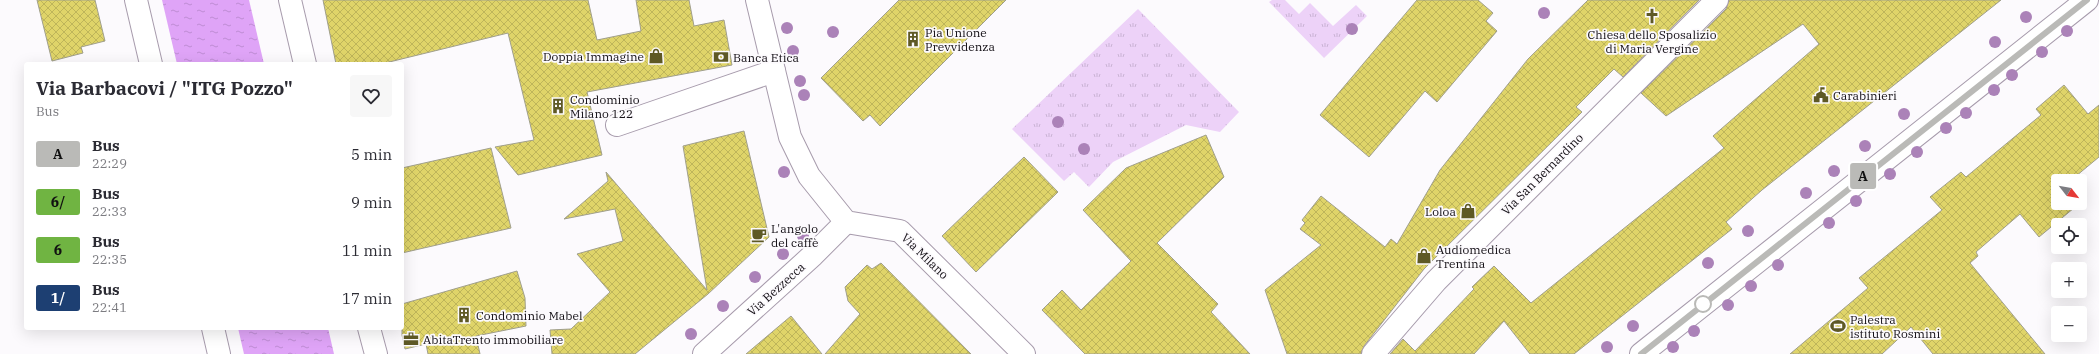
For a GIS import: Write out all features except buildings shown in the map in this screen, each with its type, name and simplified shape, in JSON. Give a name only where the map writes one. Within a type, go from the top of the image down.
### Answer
[{"type":"street","points":[[136,0],[151,62]]},
{"type":"street","points":[[290,0],[305,62]]},
{"type":"street","points":[[757,0],[790,137],[809,176],[846,222]]},
{"type":"street","name":"Via San Bernardino","points":[[1373,354],[1436,281],[1717,0]]},
{"type":"street","points":[[1641,354],[2087,0]]},
{"type":"street","points":[[616,126],[774,71]]},
{"type":"street","name":"Via Bezzecca","points":[[704,354],[813,255],[846,222]]},
{"type":"street","name":"Via Milano","points":[[846,222],[900,231],[1024,354]]},
{"type":"street","points":[[213,330],[219,354]]},
{"type":"street","points":[[370,330],[376,354]]},
{"type":"green space","points":[[1272,0],[1285,0],[1299,14],[1310,3],[1333,26],[1356,5],[1367,16],[1324,58],[1269,2]]},
{"type":"green space","points":[[1138,9],[1239,112],[1220,132],[1186,125],[1113,162],[1089,187],[1074,172],[1064,181],[1012,129]]},
{"type":"water","points":[[162,0],[249,0],[264,62],[177,62]]},
{"type":"water","points":[[238,330],[328,330],[334,354],[244,354]]},
{"type":"bus line","name":"A","points":[[1641,354],[1798,227],[2087,0]]},
{"type":"place","name":"Chiesa dello Sposalizio di Maria Vergine","points":[[1652,16]]},
{"type":"place","name":"Pia Unione Prevvidenza","points":[[913,39]]},
{"type":"place","name":"Doppia Immagine","points":[[656,56]]},
{"type":"place","name":"Banca Etica","points":[[721,57]]},
{"type":"place","name":"Carabinieri","points":[[1821,95]]},
{"type":"place","name":"Condominio Milano 122","points":[[558,106]]},
{"type":"place","name":"Loloa","points":[[1468,211]]},
{"type":"place","name":"L'angolo del caffè","points":[[759,235]]},
{"type":"place","name":"Audiomedica Trentina","points":[[1424,256]]},
{"type":"place","name":"Condominio Mabel","points":[[464,315]]},
{"type":"place","name":"Palestra istituto Rosmini","points":[[1838,326]]},
{"type":"place","name":"AbitaTrento immobiliare","points":[[411,339]]}]
